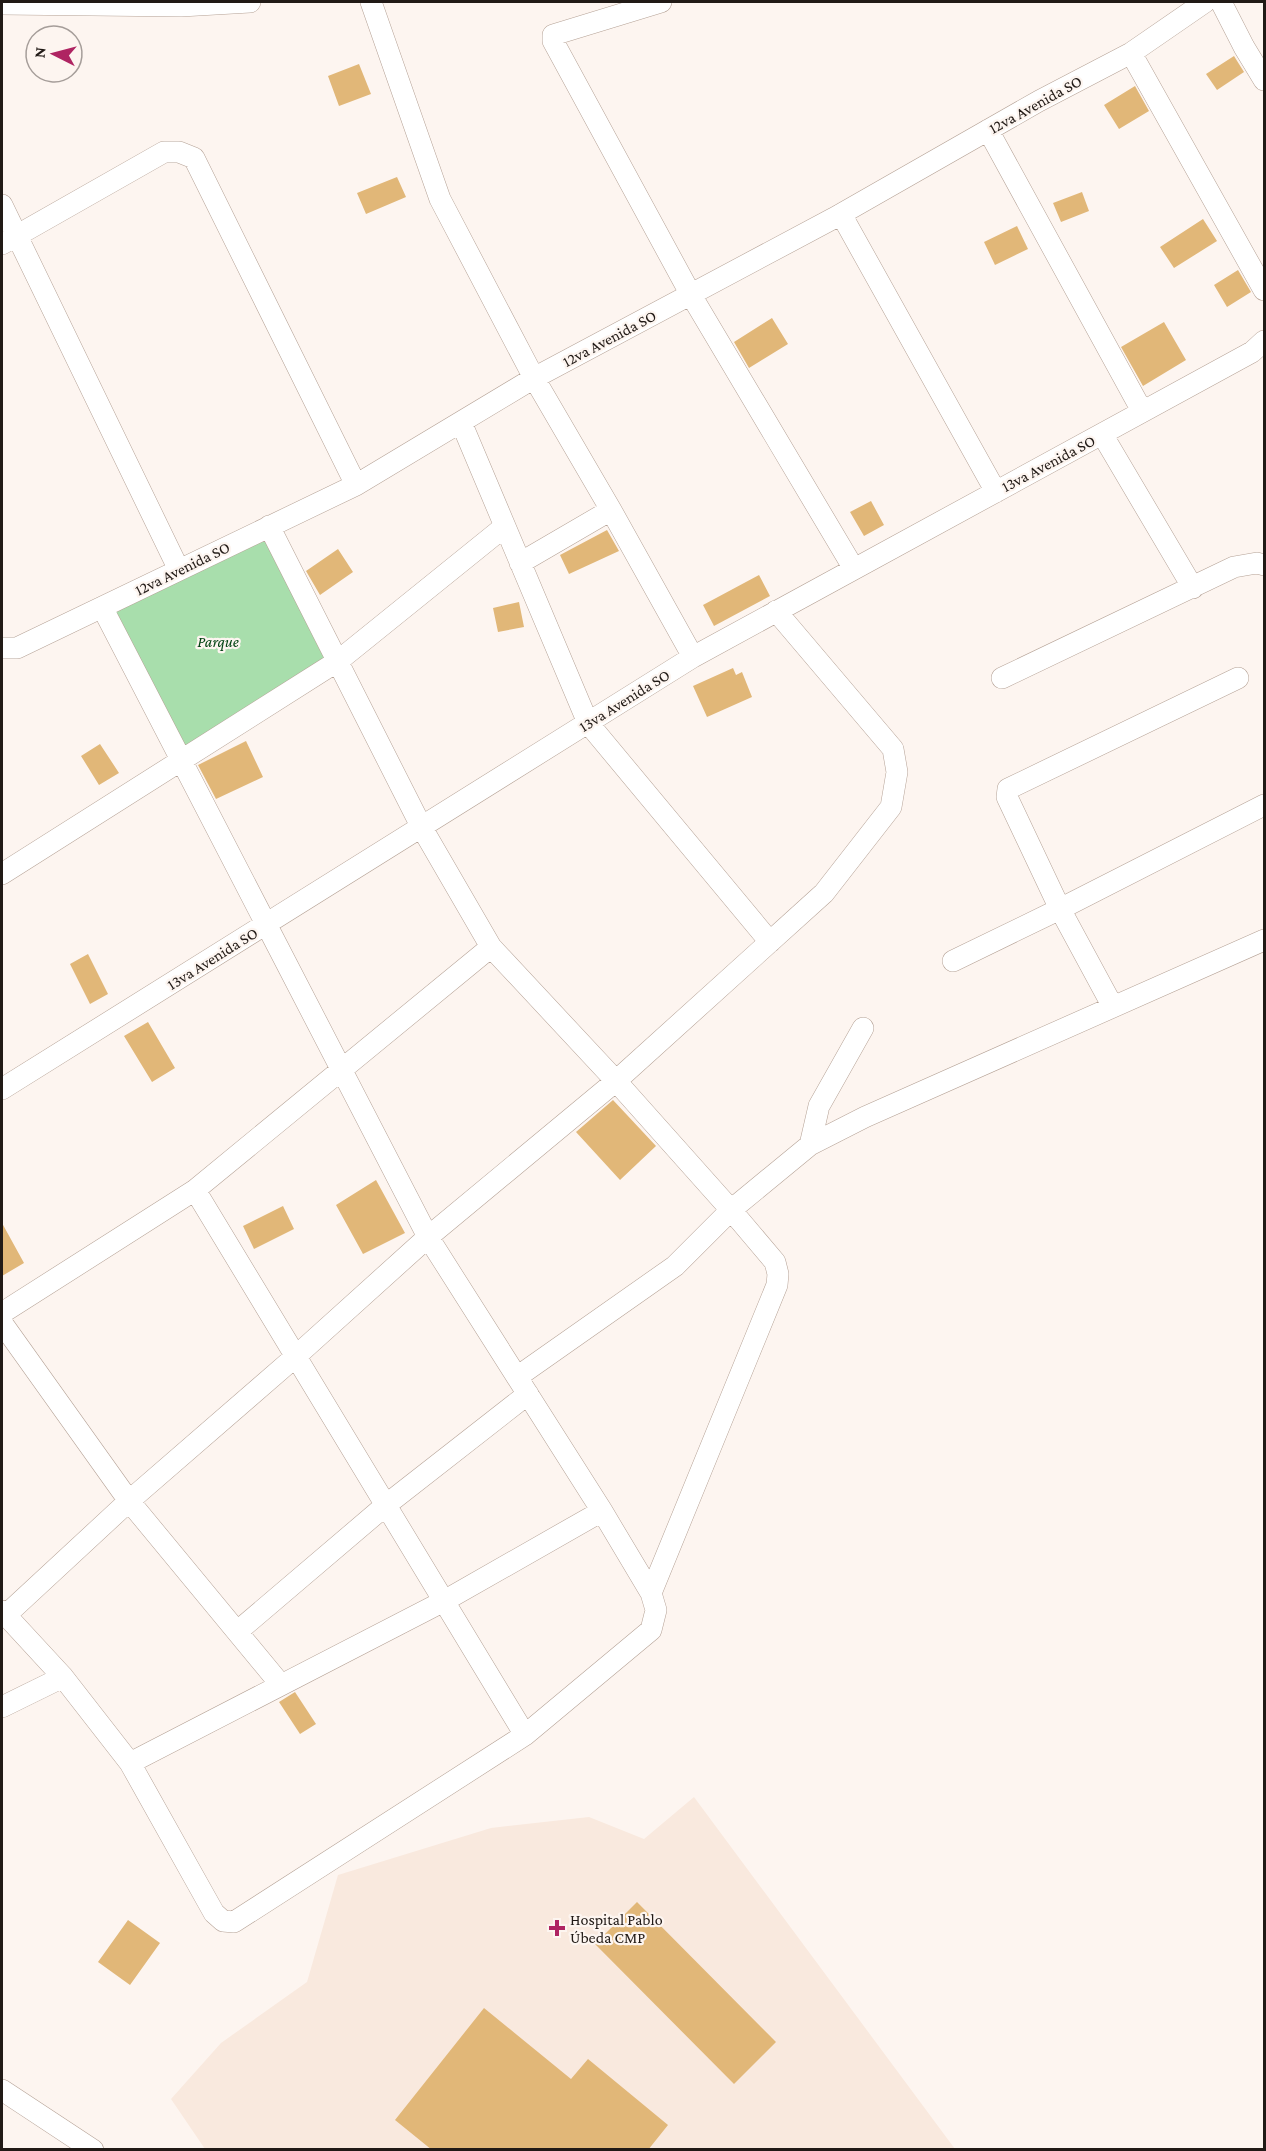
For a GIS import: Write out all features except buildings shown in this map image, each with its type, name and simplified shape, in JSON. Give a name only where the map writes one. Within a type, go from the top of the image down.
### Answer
[{"type":"street","points":[[2,4],[181,6],[250,2]]},
{"type":"street","points":[[371,2],[440,199],[534,378],[693,657]]},
{"type":"street","points":[[661,2],[553,35],[553,41],[691,295],[854,569]]},
{"type":"street","name":"12va Avenida SO","points":[[2,648],[16,648],[356,485],[534,378],[841,214],[1038,101],[1131,53],[1205,2]]},
{"type":"street","points":[[1221,2],[1264,80]]},
{"type":"street","points":[[1131,53],[1264,290]]},
{"type":"street","points":[[988,130],[1142,411]]},
{"type":"street","points":[[8,240],[164,152],[179,152],[194,158],[356,485]]},
{"type":"street","points":[[2,205],[8,240],[179,570]]},
{"type":"street","points":[[841,214],[996,492]]},
{"type":"street","name":"13va Avenida SO","points":[[2,1089],[693,657],[1252,352],[1264,341]]},
{"type":"street","points":[[461,422],[588,723],[771,942]]},
{"type":"street","points":[[1102,434],[1194,588]]},
{"type":"street","points":[[520,563],[611,510]]},
{"type":"street","points":[[269,526],[422,828],[491,947],[616,1081],[775,1262],[778,1274],[777,1285],[651,1593]]},
{"type":"street","points":[[2,874],[338,661],[504,527]]},
{"type":"street","points":[[1002,678],[1234,567],[1257,563],[1264,565]]},
{"type":"street","points":[[102,606],[428,1237],[602,1510],[651,1593],[656,1610],[651,1630],[525,1735],[234,1922],[223,1921],[214,1913],[130,1763],[63,1677],[4,1613],[428,1237],[616,1081],[771,942],[824,893],[891,807],[897,772],[893,748],[776,611]]},
{"type":"street","points":[[1113,1007],[1060,909],[1007,797],[1008,789],[1238,678]]},
{"type":"street","points":[[953,961],[1264,806]]},
{"type":"street","points":[[238,1631],[523,1385],[675,1266],[731,1210],[810,1145],[865,1117],[1264,940]]},
{"type":"street","points":[[2,1313],[195,1190],[491,947]]},
{"type":"street","points":[[810,1145],[819,1106],[863,1028]]},
{"type":"street","points":[[195,1190],[525,1735]]},
{"type":"street","points":[[2,1323],[129,1501],[281,1685]]},
{"type":"street","points":[[130,1763],[444,1601],[602,1510]]},
{"type":"street","points":[[2,1707],[63,1677]]},
{"type":"street","points":[[2,2090],[93,2150]]},
{"type":"shaded area","name":"Hospital Pablo Úbeda CMP","points":[[694,1797],[955,2149],[205,2149],[171,2099],[221,2043],[307,1982],[338,1875],[491,1828],[589,1817],[644,1839]]},
{"type":"green space","name":"Parque","points":[[269,526],[338,661],[181,759],[102,607]]},
{"type":"place","name":"Hospital Pablo Úbeda CMP","points":[[557,1928]]}]
